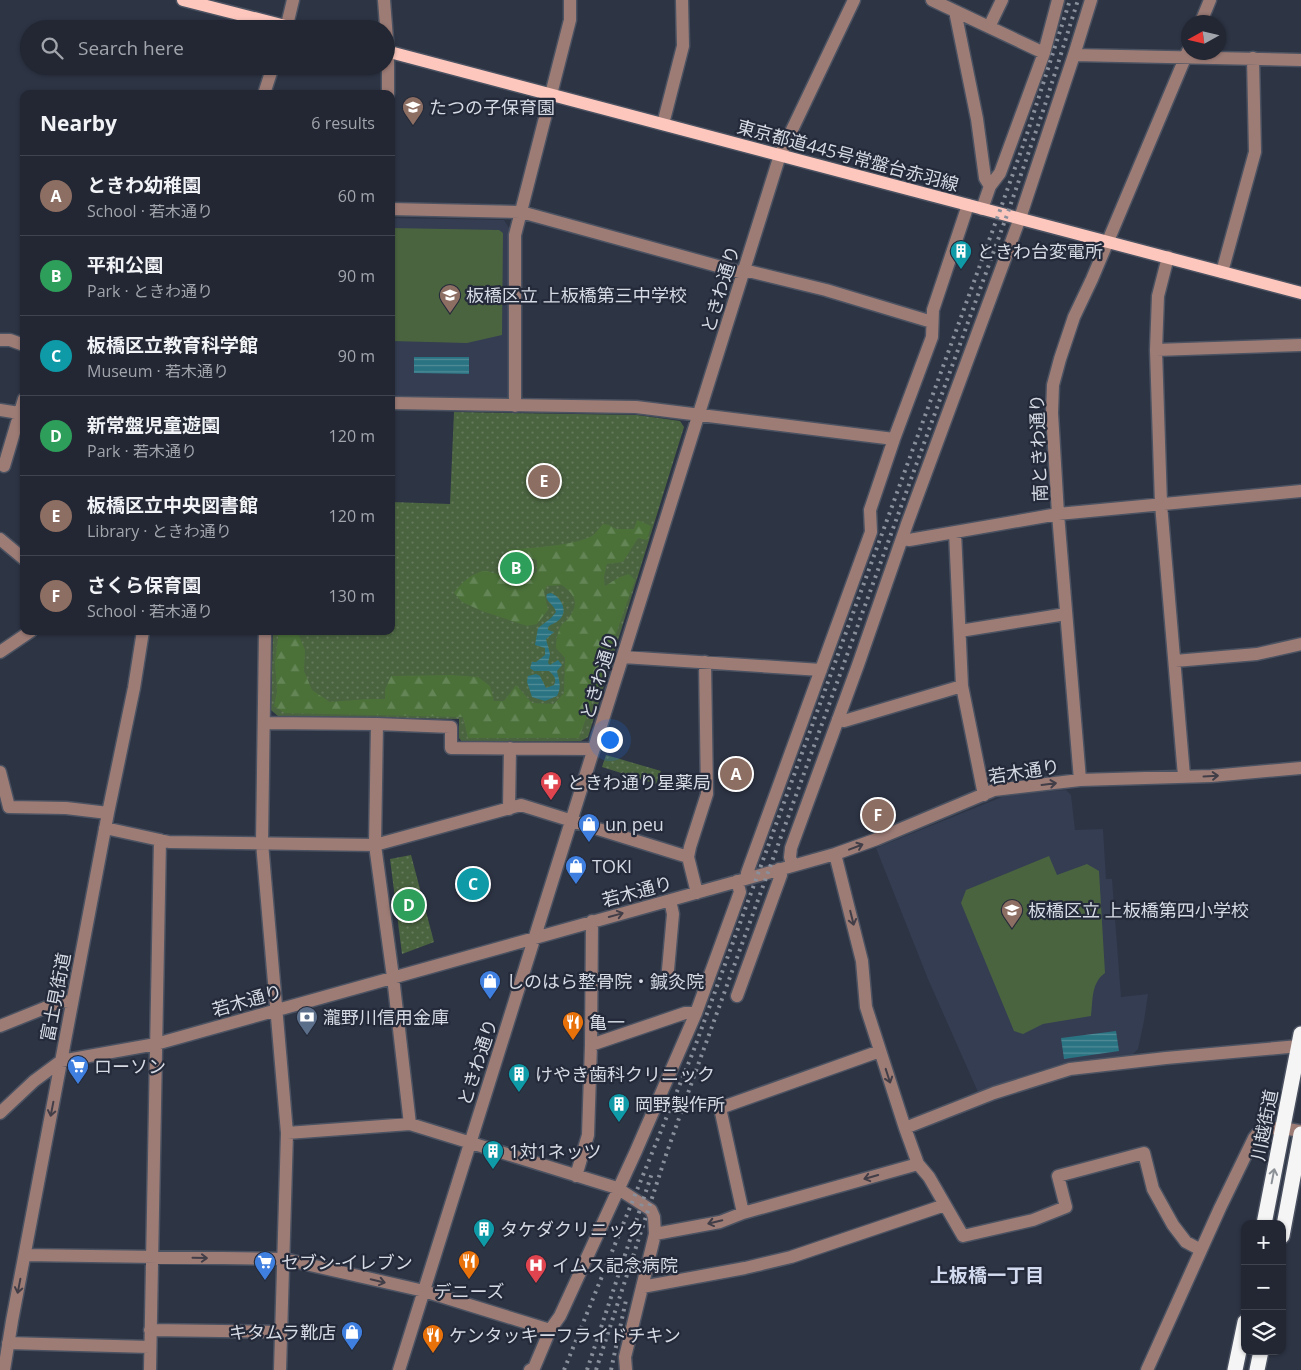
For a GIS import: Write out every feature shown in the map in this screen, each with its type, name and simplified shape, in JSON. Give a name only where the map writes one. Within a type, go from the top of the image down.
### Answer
[{"type":"highway","name":"川越街道","points":[[1265,1220],[1300,1040]]},
{"type":"highway","points":[[1285,1220],[1301,1133]]},
{"type":"highway","points":[[1235,1370],[1241,1341]]},
{"type":"highway","points":[[1257,1370],[1260,1355]]},
{"type":"main road","points":[[182,0],[259,20]]},
{"type":"main road","name":"東京都道445号常盤台赤羽線","points":[[395,54],[1301,293]]},
{"type":"street","points":[[291,20],[293,0]]},
{"type":"street","points":[[384,0],[385,20]]},
{"type":"street","points":[[515,406],[515,235],[570,20],[570,0]]},
{"type":"street","points":[[663,124],[683,46],[682,0]]},
{"type":"street","name":"ときわ通り","points":[[399,1370],[780,155],[854,0]]},
{"type":"street","points":[[932,0],[1044,53]]},
{"type":"street","points":[[989,27],[1002,0]]},
{"type":"street","points":[[982,209],[990,186],[1000,173],[1044,53],[1058,0]]},
{"type":"street","points":[[792,865],[790,858],[791,848],[913,506],[1020,218],[1091,0]]},
{"type":"street","points":[[1204,15],[1210,0]]},
{"type":"street","points":[[955,11],[977,119],[985,178],[990,186]]},
{"type":"street","points":[[1074,55],[1181,54]]},
{"type":"street","points":[[1226,56],[1301,60]]},
{"type":"street","points":[[1222,272],[1255,152],[1254,58]]},
{"type":"street","name":"南ときわ通り","points":[[1080,780],[1058,514],[1052,413],[1053,385],[1074,317],[1185,60]]},
{"type":"street","points":[[265,90],[270,75]]},
{"type":"street","points":[[388,75],[388,90]]},
{"type":"street","points":[[530,1370],[534,1368],[550,1330],[560,1316],[696,1013],[871,532],[870,510],[932,337],[933,310],[968,205]]},
{"type":"street","points":[[395,209],[521,212],[743,272],[826,290],[932,322]]},
{"type":"street","points":[[1168,257],[1158,296],[1156,350],[1161,504],[1184,776]]},
{"type":"street","points":[[0,340],[10,340],[20,344]]},
{"type":"street","points":[[1156,350],[1301,345]]},
{"type":"street","points":[[395,403],[636,407],[894,439]]},
{"type":"street","points":[[0,410],[19,413],[4,466]]},
{"type":"street","points":[[903,538],[909,540],[1058,514],[1301,491]]},
{"type":"street","points":[[955,532],[962,686],[984,795]]},
{"type":"street","points":[[0,539],[20,556]]},
{"type":"street","points":[[960,631],[1066,614]]},
{"type":"street","points":[[0,652],[25,635]]},
{"type":"street","name":"富士見街道","points":[[4,1370],[24,1255],[105,828],[134,688],[142,635]]},
{"type":"street","points":[[265,635],[262,843],[287,1133],[280,1370]]},
{"type":"street","points":[[1175,662],[1257,654],[1301,644]]},
{"type":"street","points":[[623,657],[821,670]]},
{"type":"street","points":[[698,893],[688,857],[707,794],[705,662]]},
{"type":"street","points":[[838,719],[844,721],[962,686]]},
{"type":"street","points":[[264,723],[451,727],[451,748],[594,749]]},
{"type":"street","points":[[377,724],[375,845],[410,1124]]},
{"type":"street","points":[[509,809],[510,748]]},
{"type":"street","name":"若木通り","points":[[0,1113],[34,1081],[61,1061],[156,1044],[835,854],[877,839],[994,790],[1080,780],[1211,776],[1301,768]]},
{"type":"street","points":[[0,772],[9,807],[66,808],[108,813]]},
{"type":"street","points":[[105,828],[169,842],[375,845],[521,805],[688,857]]},
{"type":"street","points":[[150,1370],[160,840]]},
{"type":"street","points":[[835,854],[862,961],[866,1008],[905,1128],[918,1164],[929,1177],[963,1236],[1033,1220],[1066,1207],[1058,1176],[1144,1153],[1154,1189],[1174,1225],[1186,1242],[1201,1250]]},
{"type":"street","points":[[737,996],[780,875],[779,869]]},
{"type":"street","points":[[668,970],[673,914],[670,900]]},
{"type":"street","points":[[576,1176],[588,1135],[592,921]]},
{"type":"street","points":[[0,1026],[62,1001],[72,1002]]},
{"type":"street","points":[[591,1044],[686,1013],[696,1013]]},
{"type":"street","points":[[905,1128],[994,1093],[1070,1069],[1300,1040]]},
{"type":"street","points":[[743,1213],[720,1108],[880,1052]]},
{"type":"street","points":[[287,1133],[410,1124],[617,1188],[651,1210],[654,1217],[655,1234],[625,1357],[626,1370]]},
{"type":"street","points":[[1147,1370],[1254,1138],[1261,1131],[1283,1128],[1301,1133]]},
{"type":"street","points":[[655,1234],[720,1222],[743,1213],[918,1164]]},
{"type":"street","points":[[642,1287],[745,1268],[790,1257],[945,1205]]},
{"type":"street","points":[[24,1255],[284,1260],[424,1291],[550,1330]]},
{"type":"street","points":[[150,1330],[281,1332]]},
{"type":"street","points":[[8,1343],[150,1347]]},
{"type":"shaded area","name":"板橋区立 上板橋第三中学校","points":[[395,218],[504,220],[511,231],[509,397],[503,400],[395,398]]},
{"type":"shaded area","points":[[414,357],[469,357],[469,374],[414,373]]},
{"type":"shaded area","points":[[551,593],[561,601],[564,609],[559,620],[548,627],[548,630],[554,632],[546,639],[550,654],[548,663],[550,665],[558,660],[562,665],[557,671],[560,686],[559,692],[557,696],[545,701],[532,697],[527,682],[528,676],[536,674],[540,676],[546,688],[555,683],[554,677],[549,671],[534,671],[530,668],[532,662],[536,662],[545,655],[545,648],[535,645],[538,628],[556,612],[546,596]]},
{"type":"shaded area","name":"板橋区立 上板橋第四小学校","points":[[1066,790],[1071,795],[1075,830],[1103,829],[1106,879],[1112,879],[1121,997],[1148,994],[1138,1049],[1132,1055],[1067,1062],[978,1092],[928,979],[876,848],[1009,794]]},
{"type":"shaded area","points":[[1116,1031],[1119,1051],[1064,1059],[1061,1038]]},
{"type":"green space","points":[[395,228],[499,230],[503,233],[502,335],[467,343],[395,341]]},
{"type":"green space","points":[[454,412],[637,415],[680,421],[684,427],[588,737],[581,741],[462,742],[459,738],[459,719],[278,716],[271,710],[273,635],[395,635],[395,502],[450,504]]},
{"type":"green space","points":[[637,520],[651,526],[647,540],[638,538],[623,562],[607,564],[604,577],[605,586],[629,574],[635,580],[579,738],[468,738],[463,717],[285,713],[274,706],[277,691],[275,663],[278,635],[299,635],[305,650],[304,671],[312,690],[330,702],[385,699],[385,690],[391,676],[451,675],[478,677],[490,686],[494,701],[504,701],[516,685],[532,703],[554,704],[564,693],[565,658],[556,648],[556,643],[561,626],[568,619],[574,608],[573,596],[570,592],[562,585],[547,586],[544,592],[548,610],[537,624],[527,626],[482,611],[462,602],[454,593],[477,573],[487,571],[511,579],[521,580],[537,572],[537,560],[512,553],[507,549],[575,542],[592,536],[603,524],[616,529],[634,529]]},
{"type":"green space","points":[[606,755],[661,771],[656,784],[602,767]]},
{"type":"green space","points":[[411,855],[434,942],[402,954],[390,859]]},
{"type":"green space","points":[[1049,856],[1057,875],[1087,864],[1099,871],[1105,973],[1100,977],[1095,987],[1091,1016],[1043,1024],[1023,1034],[1014,1031],[961,903],[966,890]]},
{"type":"railway","points":[[564,1370],[693,1052],[999,213],[1026,137],[1070,0]]},
{"type":"railway","points":[[596,1370],[667,1152],[1007,215],[1044,108],[1078,0]]},
{"type":"railway","points":[[587,1370],[652,1173]]},
{"type":"railway","points":[[611,1370],[626,1300]]},
{"type":"place","name":"たつの子保育園","points":[[413,126]]},
{"type":"place","name":"ときわ台変電所","points":[[961,270]]},
{"type":"place","name":"板橋区立 上板橋第三中学校","points":[[450,314]]},
{"type":"place","name":"板橋区立中央図書館","points":[[544,481]]},
{"type":"place","name":"平和公園","points":[[516,568]]},
{"type":"place","name":"ときわ幼稚園","points":[[736,774]]},
{"type":"place","name":"ときわ通り星薬局","points":[[551,801]]},
{"type":"place","name":"さくら保育園","points":[[878,815]]},
{"type":"place","name":"un peu","points":[[589,843]]},
{"type":"place","name":"板橋区立教育科学館","points":[[473,884]]},
{"type":"place","name":"TOKI","points":[[576,885]]},
{"type":"place","name":"新常盤児童遊園","points":[[409,905]]},
{"type":"place","name":"板橋区立 上板橋第四小学校","points":[[1012,929]]},
{"type":"place","name":"しのはら整骨院・鍼灸院","points":[[490,1000]]},
{"type":"place","name":"瀧野川信用金庫","points":[[307,1036]]},
{"type":"place","name":"亀一","points":[[573,1041]]},
{"type":"place","name":"ローソン","points":[[78,1085]]},
{"type":"place","name":"けやき歯科クリニック","points":[[519,1093]]},
{"type":"place","name":"岡野製作所","points":[[619,1123]]},
{"type":"place","name":"1対1ネッツ","points":[[493,1170]]},
{"type":"place","name":"タケダクリニック","points":[[484,1248]]},
{"type":"place","name":"デニーズ","points":[[469,1280]]},
{"type":"place","name":"セブン-イレブン","points":[[265,1281]]},
{"type":"place","name":"イムス記念病院","points":[[536,1284]]},
{"type":"place","name":"キタムラ靴店","points":[[352,1351]]},
{"type":"place","name":"ケンタッキーフライドチキン","points":[[433,1354]]},
{"type":"district","name":"上板橋一丁目","points":[[987,1275]]}]
